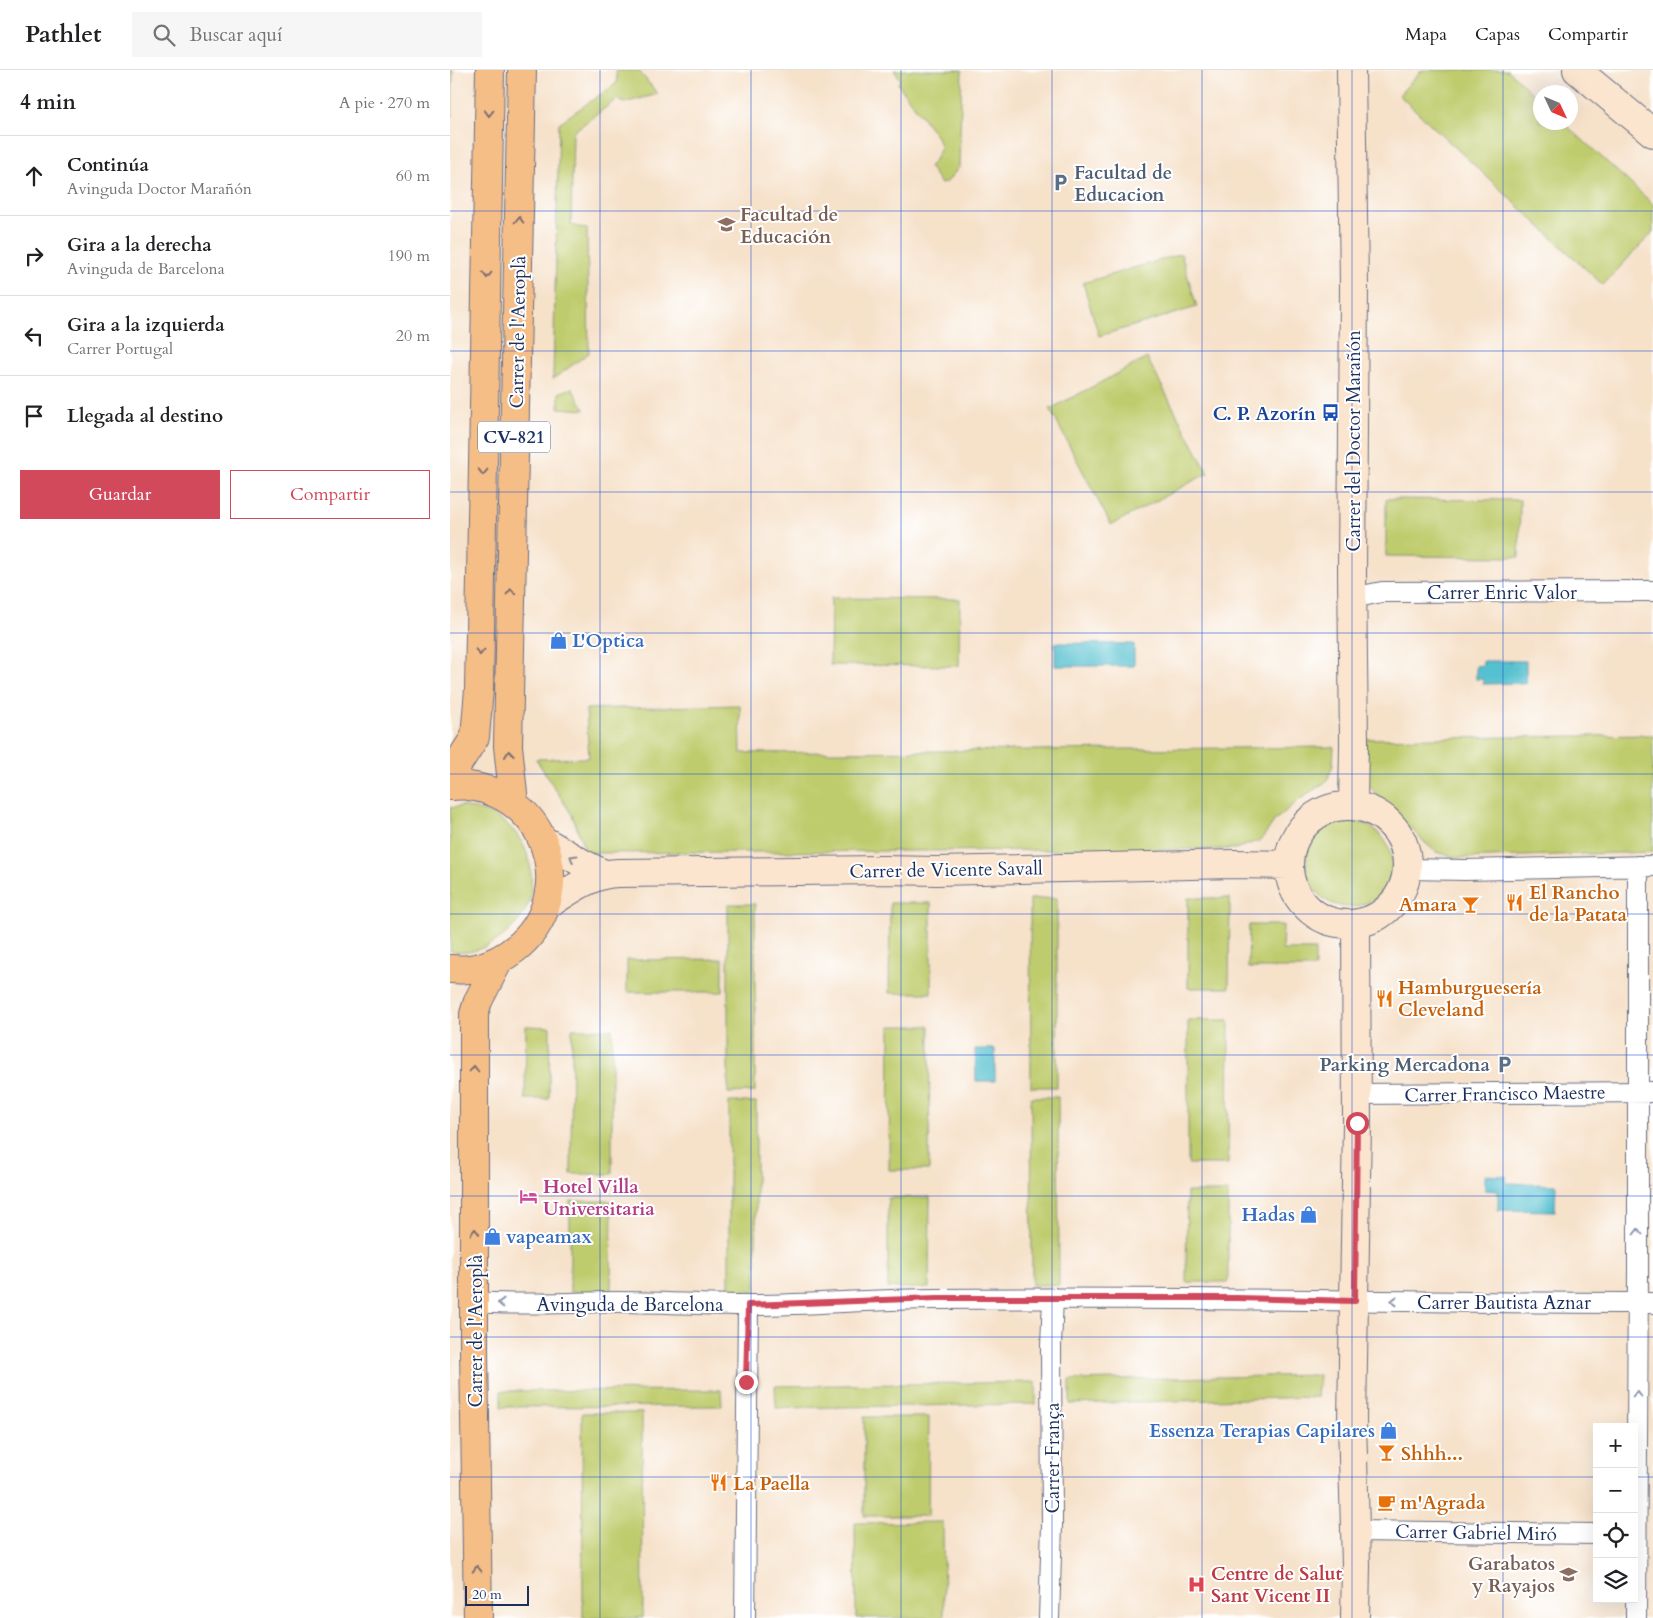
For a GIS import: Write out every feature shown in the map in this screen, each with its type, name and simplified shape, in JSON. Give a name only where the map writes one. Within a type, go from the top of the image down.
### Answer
[{"type":"main road","name":"Carrer de l'Aeroplà","points":[[450,776],[475,737],[479,689],[490,70]]},
{"type":"main road","name":"Carrer de l'Aeroplà","points":[[514,803],[508,746],[522,70]]},
{"type":"main road","points":[[450,786],[468,786],[492,791],[514,803],[531,820],[543,840],[549,861],[551,883],[547,905],[536,927],[520,946],[500,960],[470,969],[450,969]]},
{"type":"main road","name":"Carrer de l'Aeroplà","points":[[478,1618],[474,1350],[474,1014],[478,1001],[500,960]]},
{"type":"street","points":[[1577,70],[1653,132]]},
{"type":"street","points":[[1600,70],[1653,132]]},
{"type":"street","name":"Carrer del Doctor Marañón","points":[[1352,72],[1354,286],[1353,806]]},
{"type":"street","name":"Carrer Enric Valor","points":[[1352,598],[1382,592],[1653,591]]},
{"type":"street","points":[[1353,806],[1368,808],[1387,819],[1402,838],[1408,863],[1407,875],[1401,893],[1390,908],[1371,920],[1356,924],[1336,924],[1321,918],[1303,905],[1291,885],[1288,865],[1295,838],[1316,815],[1332,807],[1353,806]]},
{"type":"street","points":[[543,840],[604,874]]},
{"type":"street","name":"Carrer de Vicente Savall","points":[[604,874],[863,870],[937,871],[1234,864],[1288,865]]},
{"type":"street","points":[[1407,869],[1465,870],[1645,866],[1645,1303],[1641,1534],[1636,1618]]},
{"type":"street","points":[[547,905],[583,882],[604,874]]},
{"type":"street","points":[[1355,1618],[1352,1421],[1357,1094],[1356,924]]},
{"type":"street","name":"Carrer Francisco Maestre","points":[[1357,1094],[1646,1092]]},
{"type":"street","name":"Avinguda de Barcelona","points":[[475,1302],[532,1304],[622,1302],[748,1305],[881,1300],[1053,1298],[1237,1298],[1355,1301]]},
{"type":"street","name":"Carrer França","points":[[1049,1618],[1052,1525],[1051,1346],[1053,1298]]},
{"type":"street","name":"Carrer Bautista Aznar","points":[[1355,1301],[1645,1303]]},
{"type":"street","points":[[745,1618],[748,1305]]},
{"type":"street","name":"Carrer Gabriel Miró","points":[[1355,1531],[1593,1534]]},
{"type":"green space","points":[[450,70],[453,70],[452,116],[450,115]]},
{"type":"green space","points":[[616,70],[638,70],[658,94],[624,103],[617,99],[573,132],[571,225],[587,229],[589,353],[553,379],[559,123],[617,83]]},
{"type":"green space","points":[[894,70],[962,70],[959,167],[947,182],[941,184],[929,166],[933,163],[941,148],[937,137],[898,84],[900,79]]},
{"type":"green space","points":[[1422,70],[1508,70],[1533,94],[1533,130],[1572,130],[1653,204],[1653,232],[1603,285],[1399,95]]},
{"type":"green space","points":[[1181,254],[1197,307],[1099,336],[1083,283]]},
{"type":"green space","points":[[1147,358],[1208,473],[1111,525],[1050,409]]},
{"type":"green space","points":[[572,388],[585,410],[559,408],[559,393]]},
{"type":"green space","points":[[1386,499],[1520,500],[1519,557],[1386,556]]},
{"type":"green space","points":[[831,598],[960,599],[959,666],[830,665]]},
{"type":"green space","points":[[740,705],[741,753],[1334,747],[1333,765],[1327,781],[1299,800],[1275,820],[1261,840],[1235,849],[586,853],[572,815],[536,759],[589,758],[586,709]]},
{"type":"green space","points":[[1653,735],[1653,852],[1458,858],[1436,852],[1367,784],[1363,739]]},
{"type":"green space","points":[[462,806],[480,810],[494,816],[514,831],[525,848],[528,857],[531,893],[530,900],[523,914],[515,925],[500,938],[489,945],[473,951],[456,952],[450,951],[450,808]]},
{"type":"green space","points":[[1349,821],[1365,824],[1373,828],[1385,840],[1389,848],[1392,864],[1389,880],[1385,888],[1373,900],[1365,904],[1349,907],[1333,904],[1325,900],[1313,888],[1309,880],[1306,864],[1309,848],[1313,840],[1325,828],[1333,824]]},
{"type":"green space","points":[[1057,898],[1057,1087],[1031,1087],[1030,899]]},
{"type":"green space","points":[[1188,898],[1230,898],[1229,988],[1188,988]]},
{"type":"green space","points":[[890,903],[931,903],[931,993],[889,993]]},
{"type":"green space","points":[[728,904],[755,904],[755,1092],[728,1093]]},
{"type":"green space","points":[[1249,925],[1283,925],[1282,950],[1315,950],[1315,968],[1248,968]]},
{"type":"green space","points":[[723,959],[723,992],[627,992],[627,960]]},
{"type":"green space","points":[[1188,1020],[1229,1020],[1228,1164],[1188,1164]]},
{"type":"green space","points":[[526,1026],[550,1027],[549,1099],[525,1099]]},
{"type":"green space","points":[[890,1026],[930,1026],[929,1170],[889,1170]]},
{"type":"green space","points":[[572,1029],[612,1029],[612,1174],[571,1174]]},
{"type":"green space","points":[[1031,1097],[1058,1097],[1059,1285],[1032,1285]]},
{"type":"green space","points":[[729,1102],[756,1102],[756,1291],[729,1291]]},
{"type":"green space","points":[[1187,1192],[1228,1192],[1228,1282],[1186,1282]]},
{"type":"green space","points":[[930,1197],[929,1288],[888,1288],[888,1198]]},
{"type":"green space","points":[[570,1201],[612,1201],[611,1292],[570,1292]]},
{"type":"green space","points":[[1319,1375],[1317,1397],[1070,1404],[1070,1380]]},
{"type":"green space","points":[[1036,1382],[1036,1404],[776,1408],[775,1386]]},
{"type":"green space","points":[[721,1390],[722,1406],[501,1407],[501,1391]]},
{"type":"green space","points":[[582,1413],[642,1413],[643,1618],[583,1618]]},
{"type":"green space","points":[[864,1417],[929,1417],[928,1516],[864,1516]]},
{"type":"green space","points":[[943,1522],[944,1618],[856,1618],[855,1523]]},
{"type":"water","points":[[1055,643],[1134,644],[1134,666],[1055,666]]},
{"type":"water","points":[[1483,661],[1526,661],[1526,683],[1483,684],[1483,679],[1476,679],[1476,666],[1483,665]]},
{"type":"water","points":[[975,1049],[995,1049],[995,1081],[976,1081]]},
{"type":"water","points":[[1485,1175],[1506,1176],[1507,1183],[1556,1185],[1555,1211],[1498,1210],[1498,1191],[1485,1190]]},
{"type":"place","name":"Facultad de Educacion","points":[[1060,183]]},
{"type":"place","name":"Facultad de Educación","points":[[726,225]]},
{"type":"place","name":"C. P. Azorín","points":[[1330,413]]},
{"type":"place","name":"L'Optica","points":[[558,640]]},
{"type":"place","name":"El Rancho de la Patata","points":[[1515,903]]},
{"type":"place","name":"Amara","points":[[1471,904]]},
{"type":"place","name":"Hamburguesería Cleveland","points":[[1384,998]]},
{"type":"place","name":"Parking Mercadona","points":[[1504,1064]]},
{"type":"place","name":"Hotel Villa Universitaria","points":[[529,1197]]},
{"type":"place","name":"Hadas","points":[[1309,1214]]},
{"type":"place","name":"vapeamax","points":[[492,1236]]},
{"type":"place","name":"Essenza Terapias Capilares","points":[[1389,1430]]},
{"type":"place","name":"Shhh...","points":[[1387,1453]]},
{"type":"place","name":"La Paella","points":[[719,1483]]},
{"type":"place","name":"m'Agrada","points":[[1386,1502]]},
{"type":"place","name":"Garabatos y Rayajos","points":[[1569,1574]]},
{"type":"place","name":"Centre de Salut Sant Vicent II","points":[[1197,1584]]},
{"type":"route","points":[[746,1382],[748,1375],[748,1305],[936,1298],[1237,1298],[1355,1301],[1357,1123]]}]
